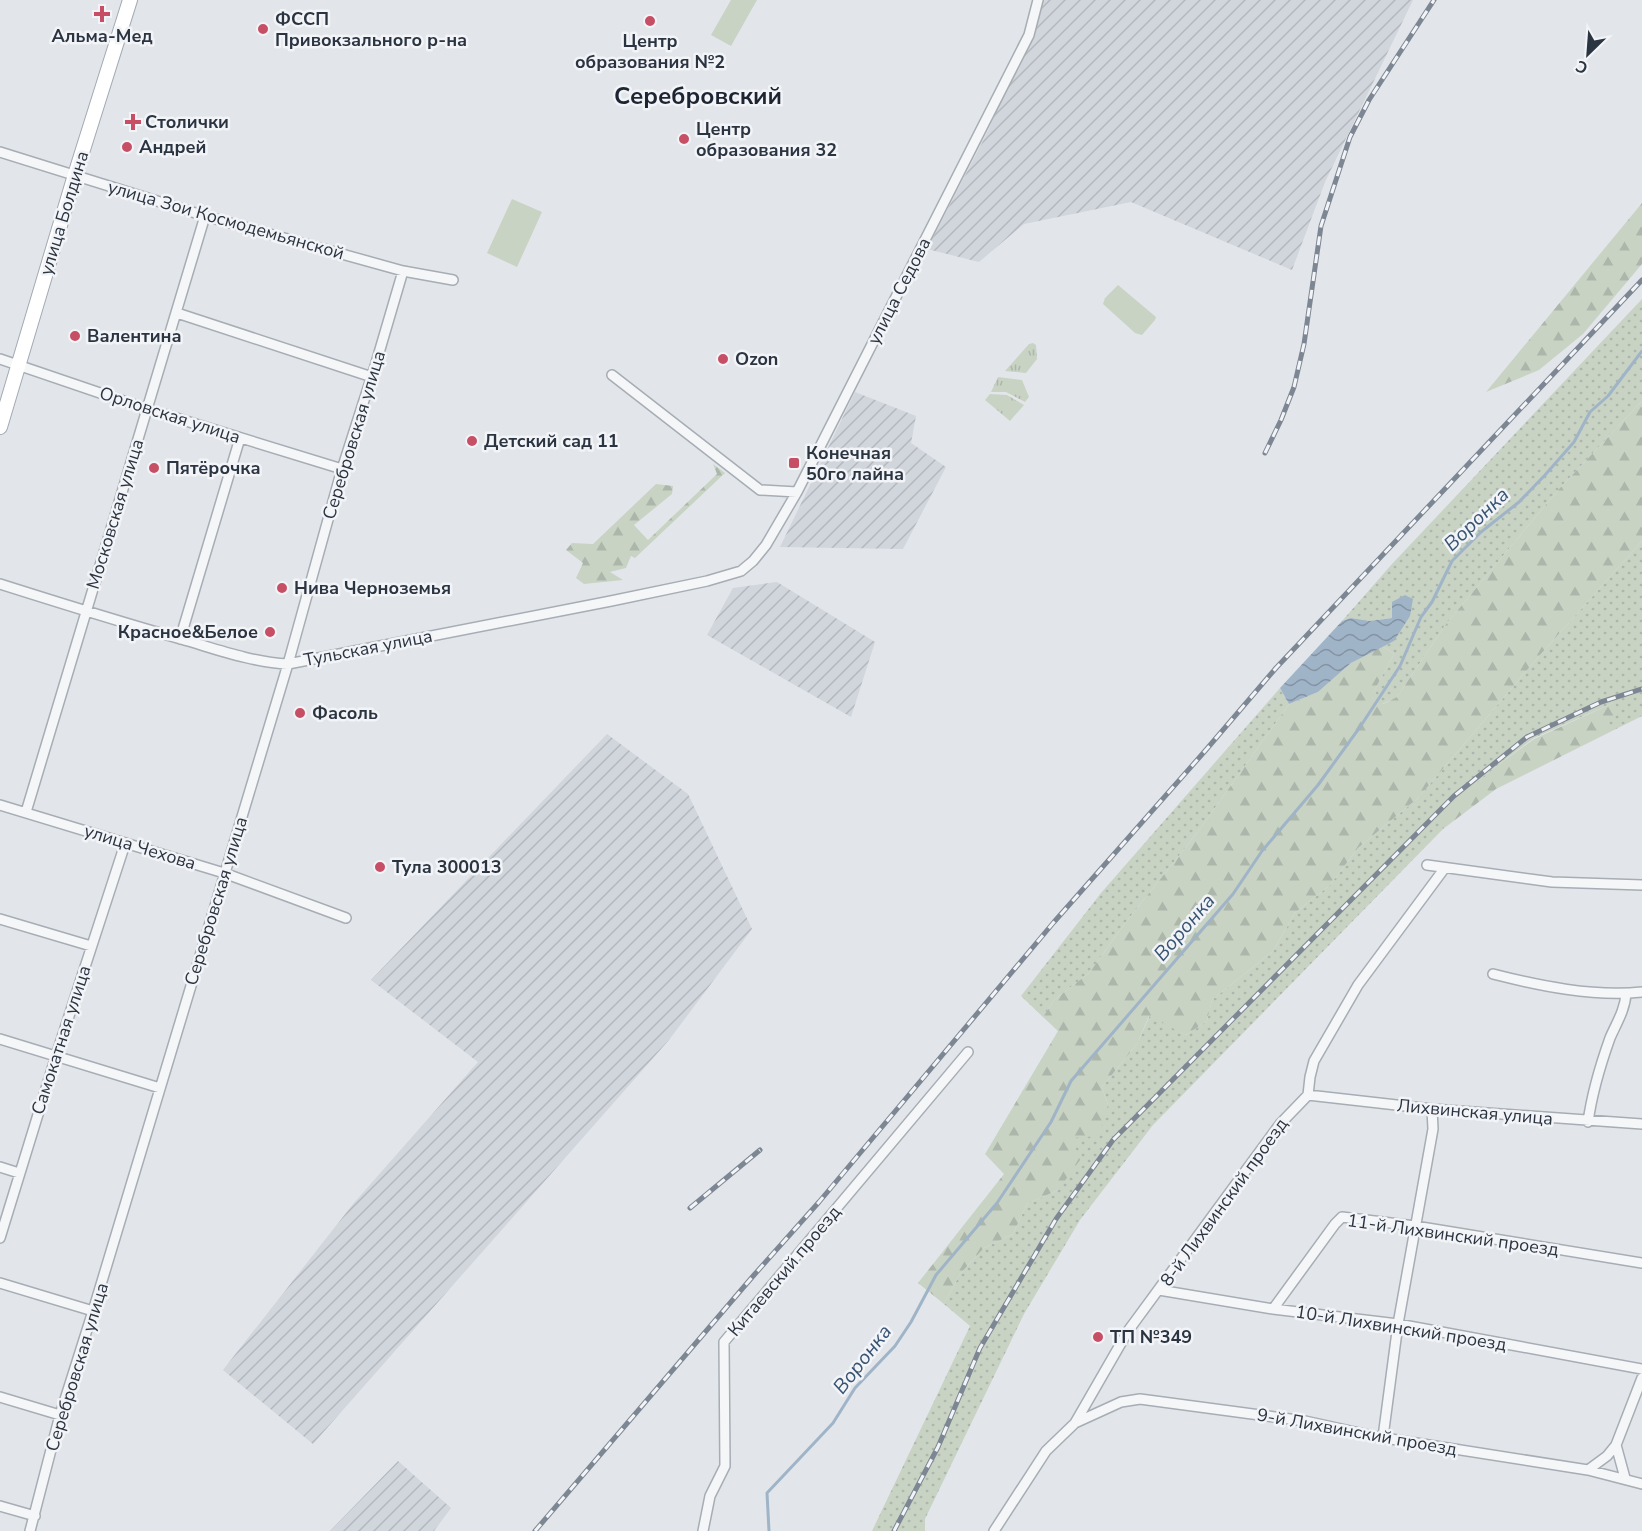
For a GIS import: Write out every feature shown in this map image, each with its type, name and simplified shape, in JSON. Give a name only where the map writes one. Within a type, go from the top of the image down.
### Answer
[{"type":"main road","name":"улица Болдина","points":[[0,427],[130,0]]},
{"type":"street","name":"улица Седова","points":[[741,571],[766,545],[797,492],[1029,35],[1038,0]]},
{"type":"street","name":"улица Зои Космодемьянской","points":[[0,152],[205,216],[403,271],[453,280]]},
{"type":"street","name":"Московская улица","points":[[26,812],[205,216]]},
{"type":"street","name":"Серебровская улица","points":[[30,1531],[60,1415],[288,664],[342,469],[403,271]]},
{"type":"street","points":[[177,313],[372,377]]},
{"type":"street","name":"Орловская улица","points":[[0,359],[147,409],[342,469]]},
{"type":"street","points":[[612,375],[760,490],[797,492]]},
{"type":"street","points":[[180,639],[240,438]]},
{"type":"street","name":"Тульская улица","points":[[0,584],[85,612],[242,657],[288,664],[611,601],[741,571]]},
{"type":"street","name":"улица Чехова","points":[[0,805],[224,873],[346,918]]},
{"type":"street","name":"Самокатная улица","points":[[0,1238],[125,843]]},
{"type":"street","points":[[1427,866],[1579,884],[1642,885]]},
{"type":"street","points":[[1308,1095],[1314,1061],[1358,985],[1444,869]]},
{"type":"street","points":[[0,919],[91,946]]},
{"type":"street","points":[[1493,974],[1539,985],[1626,994],[1642,992]]},
{"type":"street","points":[[1588,1122],[1593,1093],[1611,1037],[1625,1003],[1626,994]]},
{"type":"street","points":[[0,1039],[160,1088]]},
{"type":"street","name":"Китаевский проезд","points":[[703,1531],[710,1496],[725,1466],[724,1342],[968,1052]]},
{"type":"street","name":"Лихвинская улица","points":[[1308,1095],[1432,1109],[1642,1125]]},
{"type":"street","name":"8-й Лихвинский проезд","points":[[994,1531],[1046,1451],[1075,1423],[1118,1346],[1280,1124],[1308,1095]]},
{"type":"street","points":[[1383,1437],[1398,1324],[1433,1129],[1432,1109]]},
{"type":"street","points":[[0,1167],[19,1173]]},
{"type":"street","name":"11-й Лихвинский проезд","points":[[1273,1309],[1340,1219],[1344,1217],[1415,1226],[1642,1263]]},
{"type":"street","points":[[0,1283],[93,1311]]},
{"type":"street","name":"10-й Лихвинский проезд","points":[[1159,1290],[1273,1309],[1398,1324],[1642,1369]]},
{"type":"street","points":[[1588,1470],[1616,1445],[1642,1378]]},
{"type":"street","points":[[0,1398],[60,1415]]},
{"type":"street","name":"9-й Лихвинский проезд","points":[[1075,1423],[1121,1402],[1140,1399],[1262,1414],[1383,1437],[1588,1470],[1642,1484]]},
{"type":"street","points":[[1616,1445],[1625,1478]]},
{"type":"street","points":[[0,1506],[34,1516]]},
{"type":"shaded area","points":[[1044,0],[1413,0],[1325,182],[1292,270],[1131,202],[1024,224],[979,262],[927,249],[988,131]]},
{"type":"shaded area","points":[[855,392],[916,416],[911,443],[946,467],[903,549],[780,547]]},
{"type":"shaded area","points":[[777,582],[875,642],[851,717],[707,635],[733,588]]},
{"type":"shaded area","points":[[607,734],[688,794],[752,929],[669,1040],[313,1444],[223,1370],[353,1204],[478,1062],[371,980]]},
{"type":"shaded area","points":[[398,1461],[451,1508],[434,1531],[330,1531]]},
{"type":"green space","points":[[731,0],[757,0],[731,46],[711,35]]},
{"type":"green space","points":[[512,199],[542,212],[517,267],[487,253]]},
{"type":"green space","points":[[1642,203],[1642,264],[1583,334],[1539,370],[1486,392]]},
{"type":"green space","points":[[1118,285],[1156,317],[1142,335],[1135,333],[1103,304],[1105,298]]},
{"type":"green space","points":[[1642,299],[1642,401],[1559,489],[1446,624],[1397,697],[1382,704],[1374,691],[1394,654],[1382,646],[1394,641],[1392,618],[1370,621],[1351,618],[1342,621],[1392,564]]},
{"type":"green space","points":[[1029,344],[1036,345],[1037,359],[1026,373],[1005,371]]},
{"type":"green space","points":[[998,377],[1022,380],[1029,397],[1025,402],[1006,392],[991,392]]},
{"type":"green space","points":[[990,394],[1007,395],[1024,405],[1010,421],[985,400]]},
{"type":"green space","points":[[1642,401],[1642,541],[1540,655],[1418,798],[1358,848],[1330,885],[1295,913],[1273,951],[1212,1000],[1207,1021],[1186,1035],[1149,1016],[1137,1044],[1102,1087],[1108,1105],[1099,1136],[1072,1138],[1080,1160],[1058,1190],[1027,1204],[1013,1234],[984,1248],[960,1274],[944,1304],[918,1283],[1004,1174],[985,1154],[1058,1031],[1043,1017],[1054,1000],[1089,973],[1126,922],[1197,833],[1289,704],[1318,692],[1351,663],[1382,646],[1394,654],[1374,691],[1383,704],[1397,697],[1446,624],[1559,489]]},
{"type":"green space","points":[[713,464],[725,473],[635,558],[631,556],[626,568],[610,572],[623,580],[584,584],[576,578],[583,563],[566,550],[572,543],[593,544],[656,484],[673,486],[672,494],[634,525],[648,540],[717,474]]},
{"type":"green space","points":[[1642,541],[1642,716],[1608,733],[1608,720],[1613,703],[1534,738],[1498,765],[1438,819],[1443,829],[1153,1125],[1080,1220],[1024,1314],[925,1519],[925,1531],[872,1531],[970,1326],[944,1304],[960,1274],[984,1248],[1013,1234],[1027,1204],[1058,1190],[1072,1138],[1108,1105],[1102,1087],[1137,1044],[1150,1015],[1186,1035],[1207,1021],[1212,1000],[1273,951],[1295,913],[1330,885],[1358,848],[1418,798],[1540,655]]},
{"type":"green space","points":[[1280,688],[1289,704],[1197,833],[1126,922],[1089,973],[1054,1000],[1043,1017],[1021,996],[1101,893]]},
{"type":"green space","points":[[1613,703],[1621,711],[1608,720],[1608,733],[1496,789],[1443,829],[1437,819],[1498,765],[1534,739]]},
{"type":"water","points":[[1405,595],[1413,599],[1410,616],[1394,641],[1351,663],[1318,692],[1289,704],[1280,688],[1342,621],[1351,618],[1370,621],[1392,618],[1392,602]]},
{"type":"waterway","name":"Воронка","points":[[769,1531],[767,1493],[833,1423],[855,1388],[895,1346],[911,1322],[936,1275],[997,1203],[1051,1122],[1071,1081],[1233,894],[1262,851],[1318,785],[1400,666],[1421,617],[1432,602],[1452,561],[1481,532],[1519,502],[1545,475],[1574,442],[1590,412],[1608,396],[1642,351]]},
{"type":"railway","points":[[1265,453],[1294,387],[1304,344],[1321,226],[1350,137],[1369,100],[1434,0]]},
{"type":"railway","points":[[535,1531],[819,1202],[1054,922],[1276,668],[1642,280]]},
{"type":"railway","points":[[894,1531],[938,1447],[980,1348],[1056,1219],[1113,1140],[1454,796],[1527,737],[1601,702],[1642,689]]},
{"type":"railway","points":[[690,1208],[760,1150]]},
{"type":"place","name":"Альма-Мед","points":[[102,14]]},
{"type":"place","name":"Центр образования №2","points":[[650,21]]},
{"type":"place","name":"ФССП Привокзального р-на","points":[[263,29]]},
{"type":"place","name":"Столички","points":[[133,122]]},
{"type":"place","name":"Центр образования 32","points":[[684,139]]},
{"type":"place","name":"Андрей","points":[[127,147]]},
{"type":"place","name":"Валентина","points":[[75,336]]},
{"type":"place","name":"Ozon","points":[[723,359]]},
{"type":"place","name":"Детский сад 11","points":[[472,441]]},
{"type":"place","name":"Конечная 50го лайна","points":[[794,463]]},
{"type":"place","name":"Пятёрочка","points":[[154,468]]},
{"type":"place","name":"Нива Черноземья","points":[[282,588]]},
{"type":"place","name":"Красное&Белое","points":[[270,632]]},
{"type":"place","name":"Фасоль","points":[[300,713]]},
{"type":"place","name":"Тула 300013","points":[[380,867]]},
{"type":"place","name":"ТП №349","points":[[1098,1337]]},
{"type":"district","name":"Серебровский","points":[[698,96]]}]
